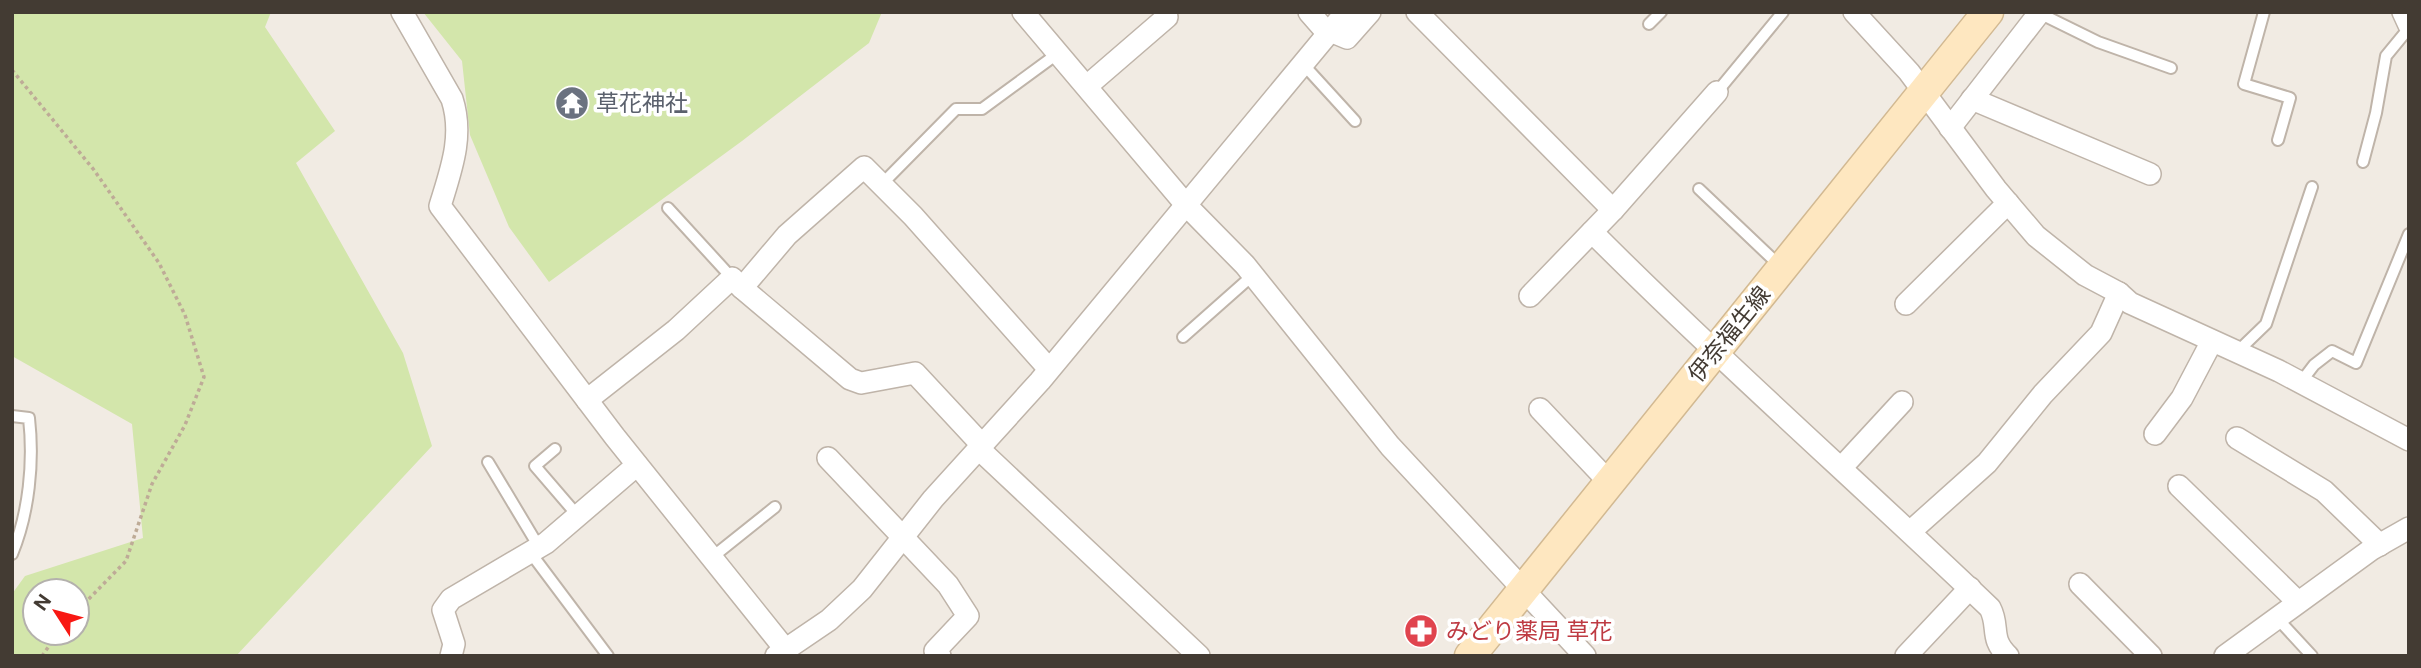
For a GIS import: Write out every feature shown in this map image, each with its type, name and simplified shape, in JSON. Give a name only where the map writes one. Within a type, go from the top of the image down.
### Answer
[{"type":"main road","name":"伊奈福生線","points":[[1470,656],[1988,12]]},
{"type":"street","points":[[402,12],[452,99],[457,114],[458,135],[440,206],[781,652],[829,620],[862,589],[933,499],[1049,369],[1187,206],[1303,64],[1328,21]]},
{"type":"street","points":[[1023,12],[1187,206],[1253,275],[1390,446],[1585,656]]},
{"type":"street","points":[[1309,12],[1323,28],[1328,21],[1346,12]]},
{"type":"street","points":[[1328,21],[1347,38],[1370,12]]},
{"type":"street","points":[[1417,12],[1613,210]]},
{"type":"street","points":[[1854,12],[1925,92],[1950,128],[2036,236],[2085,275],[2119,293],[2130,303],[2301,383],[2409,440]]},
{"type":"street","points":[[2403,12],[2409,27]]},
{"type":"street","points":[[1950,128],[2040,13]]},
{"type":"street","points":[[1087,86],[1167,17]]},
{"type":"street","points":[[1530,296],[1613,210],[1717,92]]},
{"type":"street","points":[[1972,99],[2150,174]]},
{"type":"street","points":[[587,400],[737,283],[864,167],[1049,369]]},
{"type":"street","points":[[1906,304],[2008,203]]},
{"type":"street","points":[[1592,232],[1714,352],[1842,467],[1990,608],[1994,616],[1994,638],[2007,656]]},
{"type":"street","points":[[737,283],[850,379],[860,383],[915,373],[980,447],[1199,656]]},
{"type":"street","points":[[1911,531],[1987,463],[2043,394],[2102,333],[2119,293]]},
{"type":"street","points":[[2155,434],[2182,398],[2212,341]]},
{"type":"street","points":[[1842,467],[1902,402]]},
{"type":"street","points":[[1540,409],[1610,483]]},
{"type":"street","points":[[2237,438],[2324,491],[2380,544]]},
{"type":"street","points":[[828,458],[948,584],[968,616],[935,651],[940,656]]},
{"type":"street","points":[[451,656],[454,644],[443,610],[446,605],[493,573],[535,550],[637,465]]},
{"type":"street","points":[[2178,486],[2298,602]]},
{"type":"street","points":[[2225,656],[2380,544],[2409,528]]},
{"type":"street","points":[[2080,584],[2151,656]]},
{"type":"street","points":[[1906,656],[1970,588]]},
{"type":"lane","points":[[1649,24],[1661,12]]},
{"type":"lane","points":[[1717,92],[1783,12]]},
{"type":"lane","points":[[2264,12],[2244,84],[2290,98],[2278,140]]},
{"type":"lane","points":[[2040,13],[2098,42],[2171,68]]},
{"type":"lane","points":[[2363,162],[2376,114],[2386,56],[2409,27]]},
{"type":"lane","points":[[882,184],[956,109],[982,109],[1057,54]]},
{"type":"lane","points":[[1303,64],[1356,121]]},
{"type":"lane","points":[[2237,352],[2266,324],[2312,187]]},
{"type":"lane","points":[[1699,189],[1782,268]]},
{"type":"lane","points":[[668,208],[737,283]]},
{"type":"lane","points":[[2301,383],[2314,365],[2332,351],[2356,363],[2409,234]]},
{"type":"lane","points":[[1183,337],[1253,275]]},
{"type":"lane","points":[[12,416],[29,418],[31,439],[26,505],[12,554]]},
{"type":"lane","points":[[555,449],[535,466],[578,516]]},
{"type":"lane","points":[[488,462],[535,550],[608,656]]},
{"type":"lane","points":[[710,559],[775,507]]},
{"type":"lane","points":[[2277,618],[2312,656]]},
{"type":"path","points":[[12,70],[94,170],[159,263],[185,315],[204,377],[185,425],[152,484],[126,562],[91,597]]},
{"type":"green space","points":[[12,12],[271,12],[265,27],[335,131],[296,163],[403,353],[432,446],[236,656],[12,656],[12,594],[21,582],[21,647],[91,647],[91,577],[24,577],[143,538],[132,424],[12,356]]},
{"type":"green space","points":[[423,12],[882,12],[869,43],[742,141],[549,282],[509,227],[470,135],[462,61]]},
{"type":"place","name":"草花神社","points":[[572,103]]},
{"type":"place","name":"みどり薬局 草花","points":[[1421,631]]}]
